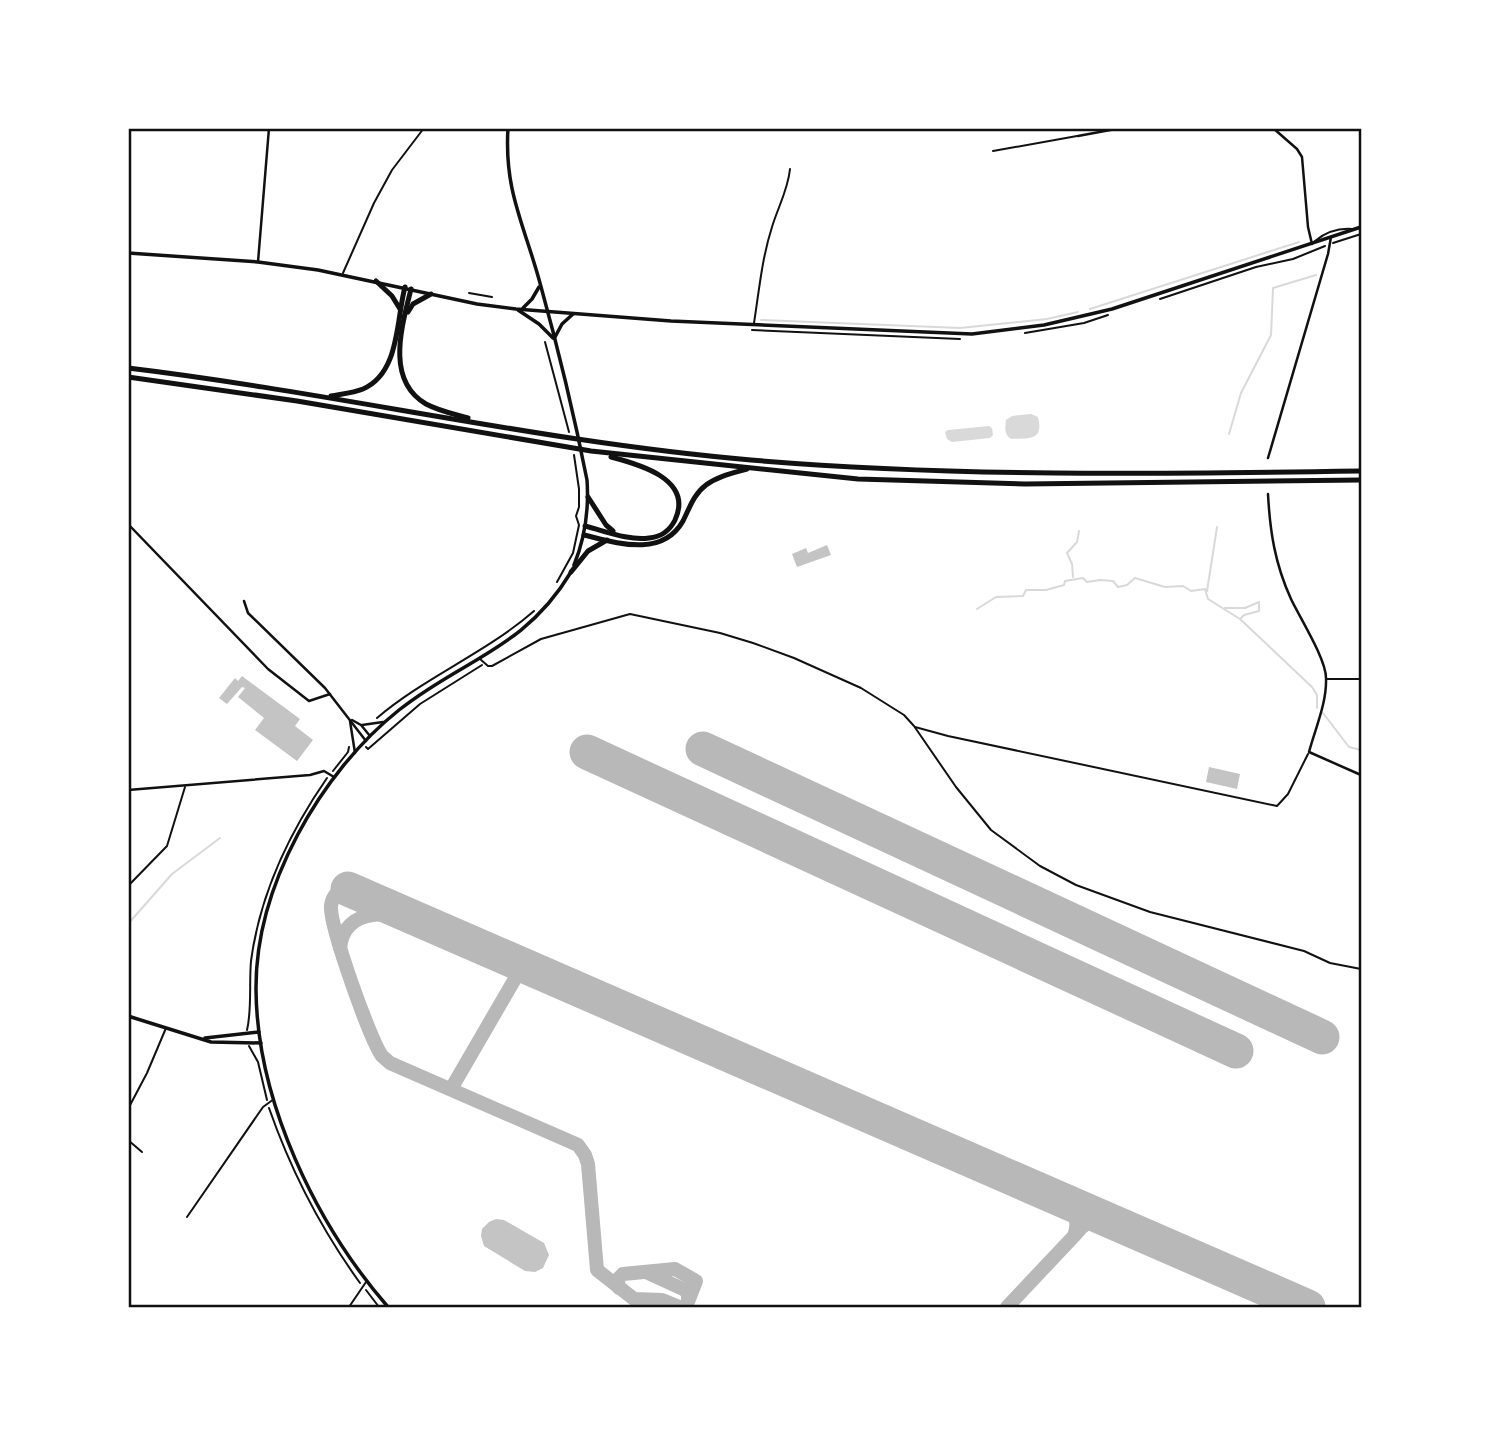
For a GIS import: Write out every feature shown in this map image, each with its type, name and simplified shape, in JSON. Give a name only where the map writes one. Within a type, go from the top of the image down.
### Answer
[{"type":"highway","points":[[376,281],[400,309]]},
{"type":"highway","points":[[327,397],[362,388],[382,374],[392,351],[400,309],[408,288]]},
{"type":"highway","points":[[408,288],[407,314],[399,358],[409,389],[433,407],[484,423]]},
{"type":"highway","points":[[407,314],[413,304],[430,294]]},
{"type":"highway","points":[[128,368],[645,448],[751,460],[1106,474],[1361,471]]},
{"type":"highway","points":[[128,377],[285,399],[592,451],[858,479],[1105,484],[1361,480]]},
{"type":"highway","points":[[585,526],[645,539],[663,534],[677,513],[675,493],[663,476],[644,465],[592,451]]},
{"type":"highway","points":[[584,535],[646,545],[663,541],[677,529],[694,497],[706,485],[750,468]]},
{"type":"highway","points":[[588,496],[606,525],[615,533]]},
{"type":"highway","points":[[571,572],[588,551],[607,540]]},
{"type":"main road","points":[[388,1307],[335,1237],[296,1161],[274,1098],[261,1043],[256,988],[257,967],[271,898],[298,835],[332,776],[387,721],[415,698],[530,625],[559,592],[571,572],[584,535],[588,496],[584,466],[547,311],[511,194],[507,165],[508,128]]},
{"type":"main road","points":[[128,253],[258,262],[342,274],[430,294],[519,309],[961,334],[1044,325],[1112,309],[1361,227]]},
{"type":"main road","points":[[519,309],[532,299],[540,285]]},
{"type":"main road","points":[[519,309],[554,339]]},
{"type":"main road","points":[[554,339],[562,324],[573,314]]},
{"type":"main road","points":[[128,1016],[211,1042],[261,1043]]},
{"type":"main road","points":[[200,1038],[259,1032]]},
{"type":"street","points":[[258,262],[269,128]]},
{"type":"street","points":[[1078,136],[1121,128]]},
{"type":"street","points":[[1273,128],[1297,149],[1302,157],[1312,244]]},
{"type":"street","points":[[1268,458],[1331,237]]},
{"type":"street","points":[[1268,494],[1274,553],[1326,679],[1324,698],[1309,752],[1361,775]]},
{"type":"street","points":[[128,524],[268,668],[309,701],[330,694]]},
{"type":"street","points":[[244,601],[248,613],[330,694],[365,743]]},
{"type":"street","points":[[349,718],[369,725],[387,721]]},
{"type":"street","points":[[349,718],[355,753]]},
{"type":"street","points":[[361,724],[371,737]]},
{"type":"street","points":[[128,790],[310,775],[324,771],[332,776]]},
{"type":"lane","points":[[342,274],[374,202],[392,170],[424,128]]},
{"type":"lane","points":[[993,151],[1078,136]]},
{"type":"lane","points":[[754,324],[764,256],[789,180],[790,169]]},
{"type":"lane","points":[[1312,244],[1332,231],[1342,228],[1355,229]]},
{"type":"lane","points":[[480,659],[484,664],[492,666],[532,643],[562,632],[636,614],[720,633],[794,658],[861,688],[904,715],[991,830],[1040,866],[1076,885],[1150,912],[1295,949],[1330,963],[1361,969]]},
{"type":"lane","points":[[1326,679],[1361,679]]},
{"type":"lane","points":[[914,726],[960,739],[1277,806],[1288,794],[1309,752]]},
{"type":"lane","points":[[128,886],[167,846],[185,787]]},
{"type":"lane","points":[[128,1109],[167,1028]]},
{"type":"lane","points":[[187,1217],[230,1152],[274,1098]]},
{"type":"lane","points":[[128,1140],[142,1152]]},
{"type":"lane","points":[[349,1307],[367,1282]]},
{"type":"path","points":[[1158,299],[1256,267],[1293,259],[1361,234]]},
{"type":"path","points":[[469,293],[492,298]]},
{"type":"path","points":[[1023,333],[1084,323],[1108,315]]},
{"type":"path","points":[[752,330],[964,338]]},
{"type":"path","points":[[545,342],[564,414]]},
{"type":"path","points":[[555,586],[573,552],[579,525],[576,516],[579,507],[577,464]]},
{"type":"path","points":[[369,725],[406,695],[500,638],[538,607]]},
{"type":"path","points":[[365,743],[368,749],[420,704],[484,664]]},
{"type":"path","points":[[248,1034],[251,963],[261,913],[273,875],[298,820],[348,752],[349,742],[354,740]]},
{"type":"path","points":[[248,1044],[258,1062],[280,1138],[303,1191],[331,1240],[379,1307]]},
{"type":"shaded area","points":[[1031,414],[1038,417],[1037,434],[1024,439],[1011,439],[1007,435],[1006,420],[1012,416]]},
{"type":"shaded area","points":[[989,426],[993,435],[990,438],[952,442],[947,439],[945,432],[948,430]]},
{"type":"building","points":[[827,545],[831,555],[797,567],[792,554],[806,548],[808,553]]},
{"type":"building","points":[[242,676],[300,719],[295,726],[313,740],[297,761],[255,730],[264,718],[238,697],[245,688],[242,687],[227,704],[219,698],[235,678],[238,681]]},
{"type":"building","points":[[1209,767],[1240,774],[1237,789],[1206,782]]},
{"type":"building","points":[[496,1219],[504,1220],[544,1243],[549,1255],[543,1268],[535,1272],[525,1271],[484,1246],[482,1229]]},
{"type":"waterway","points":[[1090,309],[1299,242]]},
{"type":"waterway","points":[[1229,434],[1241,393],[1271,335],[1273,288],[1316,275]]},
{"type":"waterway","points":[[761,320],[960,328],[1047,319],[1078,312]]},
{"type":"waterway","points":[[1207,591],[1217,527]]},
{"type":"waterway","points":[[1073,577],[1072,564],[1067,553],[1077,542],[1079,531]]},
{"type":"waterway","points":[[977,609],[996,597],[1023,596],[1026,590],[1046,590],[1064,585],[1065,581],[1083,578],[1087,582],[1113,581],[1118,587],[1127,585],[1135,578],[1165,587],[1183,586],[1191,591],[1205,589],[1208,599],[1240,619],[1312,687],[1317,695],[1317,708]]},
{"type":"waterway","points":[[1225,608],[1245,608],[1259,602],[1259,611],[1241,618]]},
{"type":"waterway","points":[[1323,713],[1349,747],[1361,750]]},
{"type":"waterway","points":[[128,924],[172,874],[220,838]]},
{"type":"taxiway","points":[[348,889],[341,890],[334,896],[332,917],[351,982],[382,1056],[390,1063],[578,1145],[588,1164],[597,1270],[634,1299],[662,1300],[679,1307]]},
{"type":"taxiway","points":[[340,948],[344,934],[351,924],[360,918],[385,914],[422,921]]},
{"type":"taxiway","points":[[451,1089],[523,965]]},
{"type":"taxiway","points":[[1007,1307],[1074,1236],[1074,1215],[1069,1206],[1060,1199]]},
{"type":"taxiway","points":[[1075,1235],[1089,1222],[1108,1220]]},
{"type":"taxiway","points":[[619,1288],[617,1280],[623,1274],[675,1269],[696,1281],[686,1307]]},
{"type":"taxiway","points":[[648,1273],[685,1290],[688,1299]]},
{"type":"runway","points":[[703,749],[1322,1037]]},
{"type":"runway","points":[[587,752],[1236,1051]]},
{"type":"runway","points":[[348,889],[1308,1307]]}]
